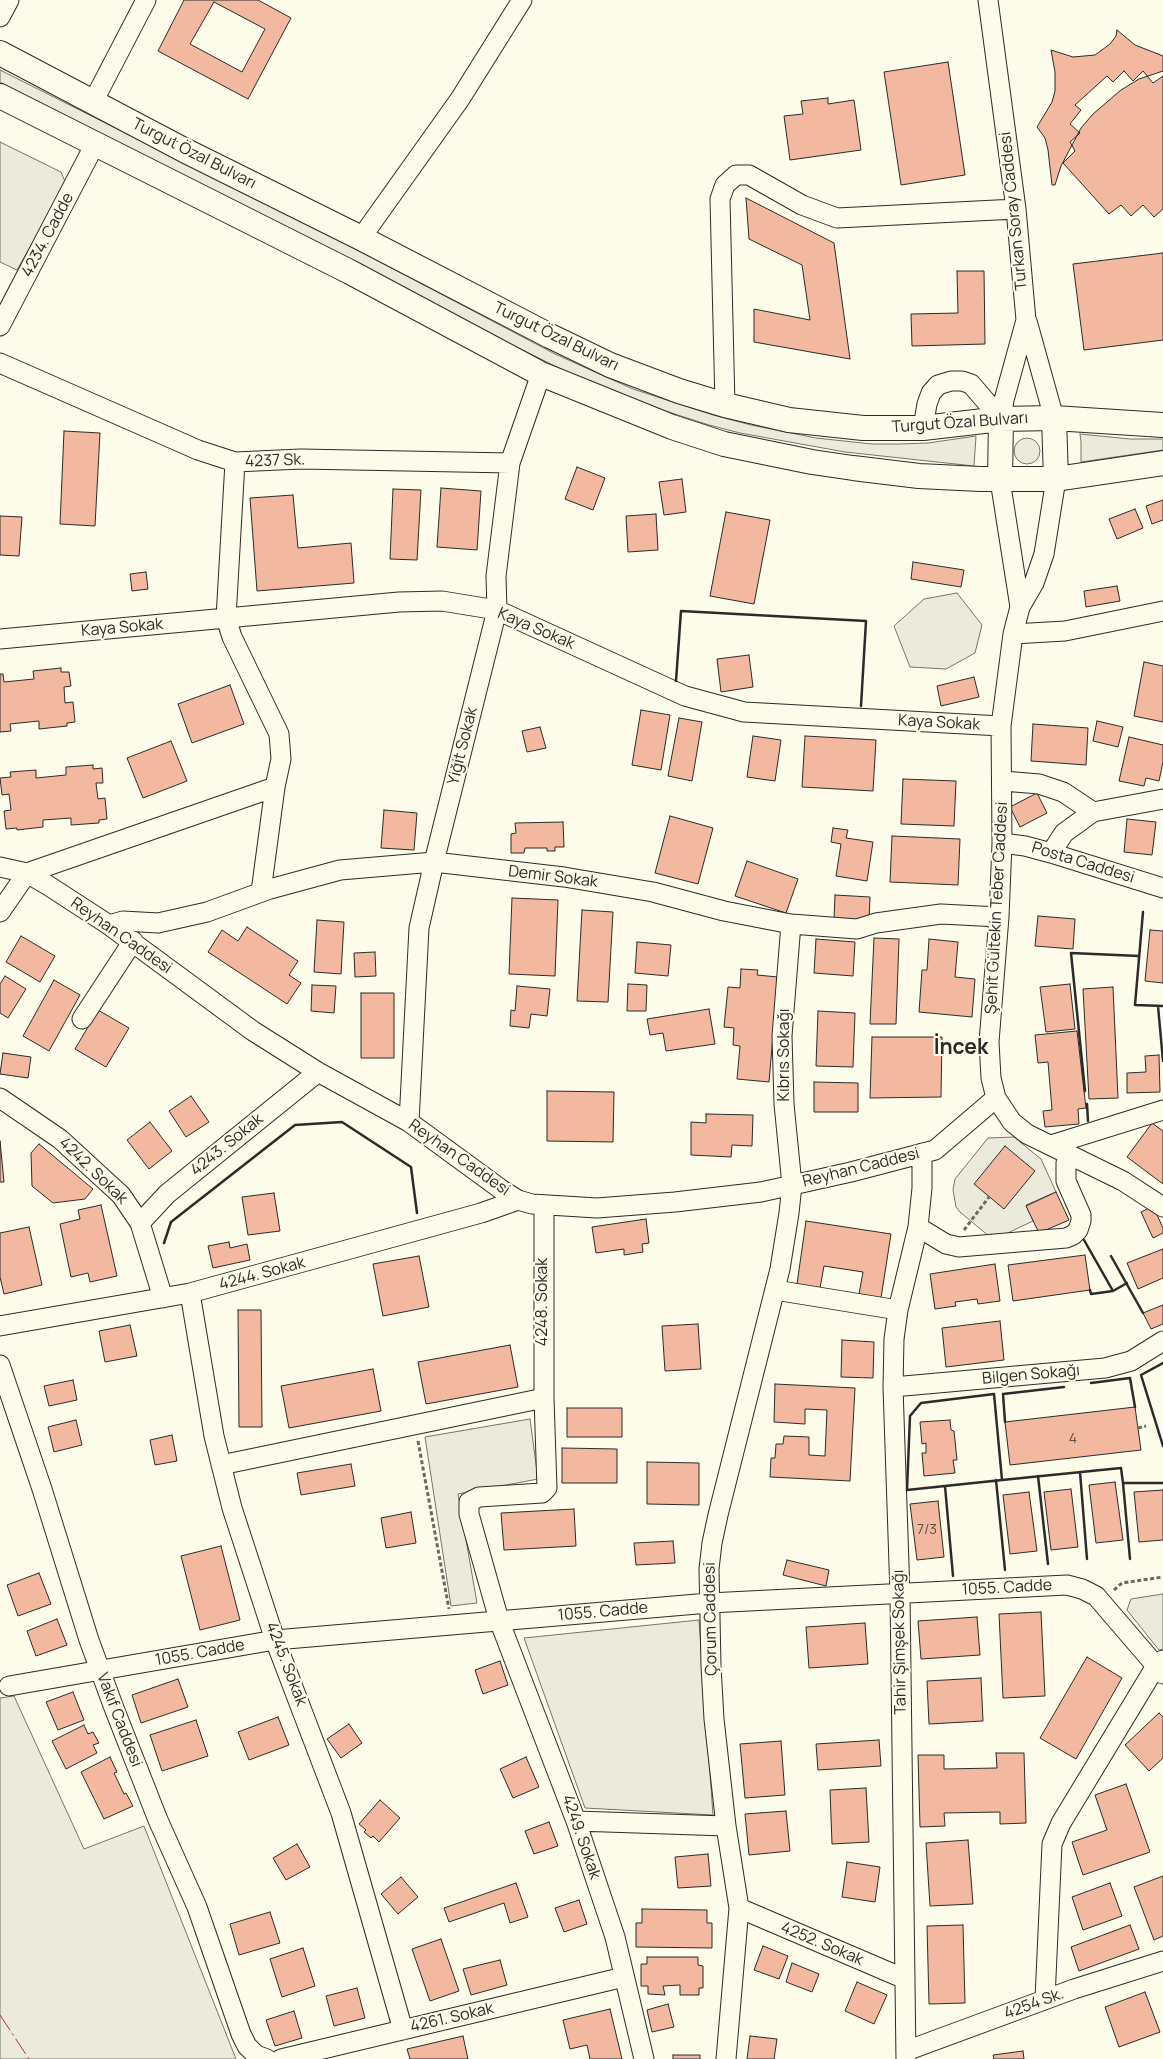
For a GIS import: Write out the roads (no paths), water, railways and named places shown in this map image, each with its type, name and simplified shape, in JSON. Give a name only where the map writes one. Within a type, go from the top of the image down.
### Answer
[{"type":"main road","name":"Turgut Özal Bulvarı","points":[[0,53],[184,150],[361,238],[582,352],[644,378],[725,405],[789,420],[863,428],[923,428],[1001,419],[1054,418],[1163,425]]},
{"type":"main road","points":[[0,96],[350,272],[541,374],[672,428],[724,444],[803,461],[919,476],[1000,480],[1056,480],[1114,469],[1163,463]]},
{"type":"main road","points":[[1054,418],[1056,480]]},
{"type":"main road","points":[[1000,480],[1001,419]]},
{"type":"street","points":[[0,17],[9,0]]},
{"type":"street","points":[[93,102],[146,0]]},
{"type":"street","points":[[361,238],[460,99],[522,0]]},
{"type":"street","name":"Turkan Soray Caddesi","points":[[988,0],[1016,209],[1026,320],[1004,400],[1001,419]]},
{"type":"street","name":"4234. Cadde","points":[[0,326],[95,144]]},
{"type":"street","points":[[725,405],[720,199],[725,185],[736,175],[749,175],[802,205],[837,218],[1016,209]]},
{"type":"street","points":[[1026,320],[1054,418]]},
{"type":"street","name":"4237 Sk.","points":[[0,363],[198,450],[235,462],[301,459],[510,463]]},
{"type":"street","name":"Yiğit Sokak","points":[[409,1122],[419,928],[497,610],[496,576],[510,463],[541,374]]},
{"type":"street","points":[[923,428],[931,393],[938,385],[951,381],[962,381],[971,384],[1001,419]]},
{"type":"street","points":[[235,462],[226,618],[232,637],[279,734],[280,759],[261,892]]},
{"type":"street","points":[[1000,480],[1020,607]]},
{"type":"street","points":[[1020,607],[1034,583],[1044,554],[1056,480]]},
{"type":"street","name":"Kaya Sokak","points":[[0,639],[399,602],[442,601],[497,610],[685,696],[744,712],[1001,726]]},
{"type":"street","name":"Şehit Gültekin Teber Caddesi","points":[[1020,607],[1013,634],[1001,726],[1003,781],[1002,843],[999,917],[989,1042],[990,1078],[996,1098],[1012,1122],[1027,1134],[1123,1181],[1163,1207]]},
{"type":"street","points":[[1013,634],[1065,631],[1163,611]]},
{"type":"street","points":[[1003,781],[1039,784],[1063,792],[1092,812]]},
{"type":"street","points":[[0,912],[28,873],[275,788]]},
{"type":"street","points":[[1051,852],[1064,832],[1092,812],[1163,799]]},
{"type":"street","name":"Posta Caddesi","points":[[1002,843],[1051,852],[1163,888]]},
{"type":"street","name":"Demir Sokak","points":[[109,925],[123,921],[158,923],[197,914],[261,892],[340,870],[434,862],[564,876],[635,888],[724,912],[791,924],[857,929],[876,923],[941,914],[999,917]]},
{"type":"street","name":"Reyhan Caddesi","points":[[0,868],[28,873],[133,941],[230,1015],[318,1072],[409,1122],[518,1200],[544,1206],[631,1207],[761,1192],[851,1172],[935,1150],[996,1098]]},
{"type":"street","name":"Kıbrıs Sokağı","points":[[791,924],[782,1036],[782,1065],[792,1185]]},
{"type":"street","points":[[82,1019],[133,941]]},
{"type":"street","name":"4243. Sokak","points":[[140,1223],[167,1194],[318,1072]]},
{"type":"street","name":"4242. Sokak","points":[[0,1098],[60,1139],[120,1195],[140,1223],[163,1298]]},
{"type":"street","points":[[1050,1146],[1163,1110]]},
{"type":"street","name":"Tahir Şimşek Sokağı","points":[[906,2055],[900,1594],[893,1387],[894,1339],[898,1310],[918,1227],[922,1188],[922,1153]]},
{"type":"street","points":[[918,1227],[952,1246],[1066,1238],[1073,1235],[1078,1230],[1082,1221],[1066,1181],[1068,1155]]},
{"type":"street","name":"Çorum Caddesi","points":[[726,2059],[740,1908],[726,1826],[714,1719],[709,1603],[712,1543],[775,1290],[786,1238],[792,1185]]},
{"type":"street","name":"4244. Sokak","points":[[0,1326],[190,1293],[481,1213],[518,1200]]},
{"type":"street","name":"4248. Sokak","points":[[499,1620],[469,1514],[469,1502],[479,1497],[542,1493],[547,1488],[544,1398],[544,1206]]},
{"type":"street","points":[[775,1290],[898,1310]]},
{"type":"street","name":"4245. Sokak","points":[[190,1293],[207,1399],[232,1508],[275,1640],[341,1813],[403,2030]]},
{"type":"street","name":"Bilgen Sokağı","points":[[893,1387],[1105,1368],[1131,1360],[1163,1342]]},
{"type":"street","name":"Vakıf Caddesi","points":[[0,1365],[100,1670],[158,1820],[197,1907],[241,2034],[256,2055],[267,2059]]},
{"type":"street","points":[[221,1465],[544,1398]]},
{"type":"street","name":"1055. Cadde","points":[[9,1686],[275,1640],[709,1603],[1067,1585],[1082,1589],[1096,1596],[1161,1666]]},
{"type":"street","name":"4249. Sokak","points":[[499,1620],[576,1821],[615,1937],[644,2059]]},
{"type":"street","points":[[1045,1999],[1052,1844],[1061,1823],[1161,1666]]},
{"type":"street","points":[[576,1821],[726,1826]]},
{"type":"street","name":"4252. Sokak","points":[[740,1908],[904,1979]]},
{"type":"street","name":"4254 Sk.","points":[[906,2055],[1045,1999],[1163,1962]]},
{"type":"street","name":"4261. Sokak","points":[[281,2059],[624,1977]]},
{"type":"district","name":"İncek","points":[[961,1048]]}]
